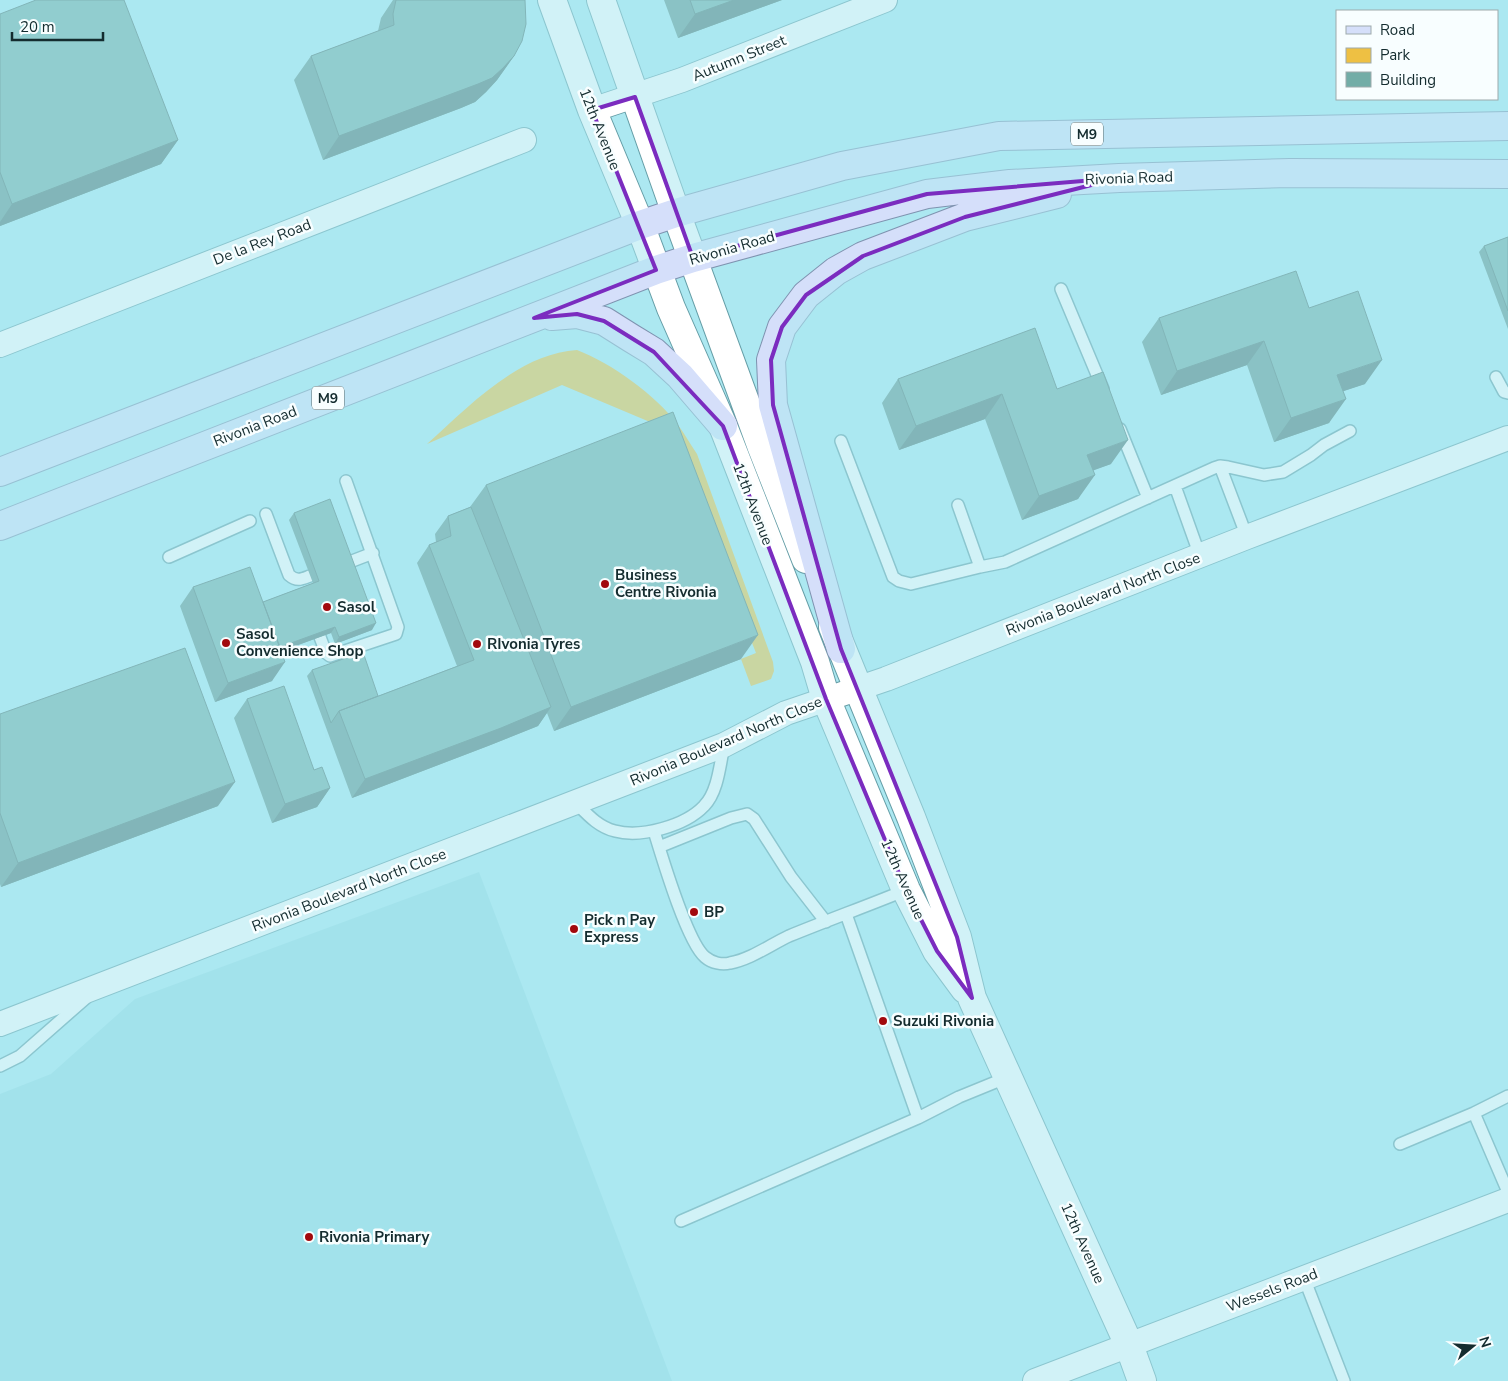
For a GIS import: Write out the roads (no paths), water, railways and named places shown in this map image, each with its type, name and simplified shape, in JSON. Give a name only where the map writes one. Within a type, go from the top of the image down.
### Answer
[{"type":"main road","name":"12th Avenue","points":[[552,0],[592,110],[640,225],[656,270],[723,426],[815,662],[826,699],[906,890],[937,951],[972,998]]},
{"type":"main road","name":"12th Avenue","points":[[601,0],[761,445],[957,936],[972,998],[1129,1345],[1142,1381]]},
{"type":"main road","name":"M9","points":[[0,472],[640,225],[842,166],[999,136],[1508,126]]},
{"type":"main road","name":"Rivonia Road","points":[[0,526],[656,270],[693,258],[927,194],[1010,184],[1119,178],[1290,173],[1508,174]]},
{"type":"main road","points":[[842,649],[773,405],[771,360],[782,327],[806,296],[836,271],[863,256],[964,217],[1119,178]]},
{"type":"main road","points":[[534,318],[577,314],[604,320],[654,352],[680,376],[723,426]]},
{"type":"street","name":"Autumn Street","points":[[592,110],[682,80],[885,0]]},
{"type":"street","name":"De la Rey Road","points":[[0,344],[524,140]]},
{"type":"street","name":"Rivonia Boulevard North Close","points":[[0,1024],[724,745],[786,713],[886,679],[1247,537],[1508,438]]},
{"type":"street","name":"Wessels Road","points":[[1035,1381],[1508,1200]]},
{"type":"lane","points":[[1061,289],[1107,398]]},
{"type":"lane","points":[[1496,377],[1504,392],[1508,393]]},
{"type":"lane","points":[[1114,416],[1148,498]]},
{"type":"lane","points":[[841,441],[893,577],[899,581],[911,584],[1005,562],[1220,466],[1264,475],[1283,472],[1324,445],[1350,431]]},
{"type":"lane","points":[[1220,466],[1247,537]]},
{"type":"lane","points":[[320,637],[326,653],[330,656],[396,634],[398,627],[346,481]]},
{"type":"lane","points":[[1175,486],[1200,556]]},
{"type":"lane","points":[[958,505],[980,568]]},
{"type":"lane","points":[[266,514],[289,575],[299,580],[310,576]]},
{"type":"lane","points":[[169,557],[250,521]]},
{"type":"lane","points":[[347,563],[373,553]]},
{"type":"lane","points":[[299,580],[302,592]]},
{"type":"lane","points":[[575,802],[599,824],[614,831],[631,834],[654,831],[691,817],[705,806],[715,785],[724,745]]},
{"type":"lane","points":[[659,847],[731,818],[747,814],[754,819],[791,877],[826,922]]},
{"type":"lane","points":[[654,831],[688,931],[704,956],[716,963],[728,964],[742,960],[771,944],[906,890]]},
{"type":"lane","points":[[846,914],[918,1118]]},
{"type":"lane","points":[[0,1066],[20,1056],[101,985]]},
{"type":"lane","points":[[681,1221],[1008,1077]]},
{"type":"lane","points":[[1400,1144],[1474,1113],[1508,1096]]},
{"type":"lane","points":[[1474,1113],[1508,1192]]},
{"type":"lane","points":[[1304,1278],[1344,1381]]},
{"type":"place","name":"Business Centre Rivonia","points":[[605,584]]},
{"type":"place","name":"Sasol","points":[[327,607]]},
{"type":"place","name":"Sasol Convenience Shop","points":[[226,643]]},
{"type":"place","name":"RIvonia Tyres","points":[[477,644]]},
{"type":"place","name":"BP","points":[[694,912]]},
{"type":"place","name":"Pick n Pay Express","points":[[574,929]]},
{"type":"place","name":"Suzuki Rivonia","points":[[883,1021]]},
{"type":"place","name":"Rivonia Primary","points":[[309,1237]]}]
